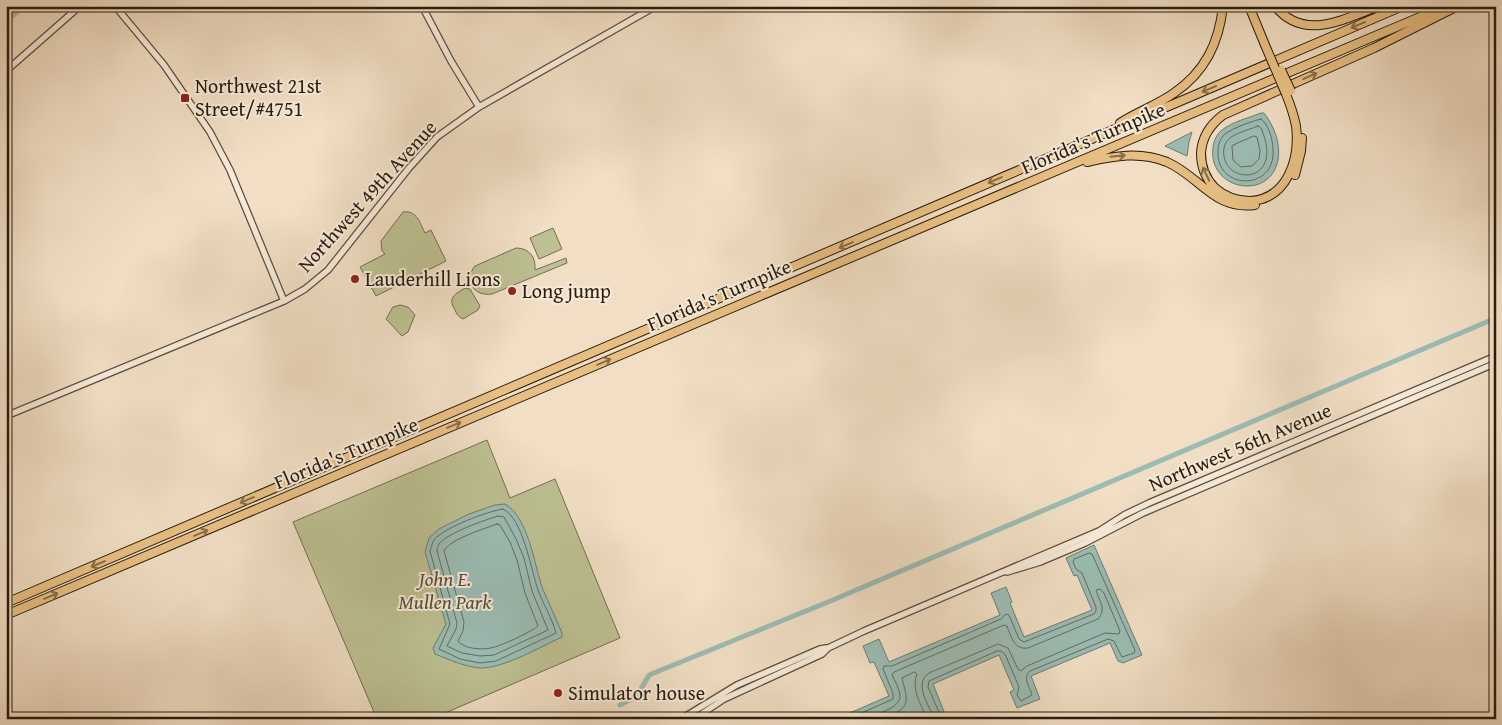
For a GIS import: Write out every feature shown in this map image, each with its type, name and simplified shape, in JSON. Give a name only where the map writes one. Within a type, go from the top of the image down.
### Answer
[{"type":"highway","points":[[1090,140],[1175,93],[1188,81],[1204,64],[1216,43],[1224,6]]},
{"type":"highway","points":[[1070,166],[1123,155],[1152,158],[1184,171],[1207,192],[1220,200],[1245,206],[1270,201],[1284,191],[1291,182],[1299,164],[1302,146],[1301,127],[1288,92],[1249,6]]},
{"type":"highway","points":[[1254,6],[1267,45]]},
{"type":"highway","points":[[1275,6],[1286,17],[1295,22],[1320,26],[1379,6]]},
{"type":"highway","name":"Florida's Turnpike","points":[[6,603],[1403,6]]},
{"type":"highway","name":"Florida's Turnpike","points":[[6,615],[1446,6]]},
{"type":"highway","points":[[1288,92],[1294,114],[1297,140],[1294,162],[1287,179],[1275,192],[1260,199],[1237,200],[1224,194],[1211,184],[1206,176],[1201,160],[1203,141],[1216,120],[1223,115],[1374,48],[1458,6]]},
{"type":"street","points":[[6,71],[80,6]]},
{"type":"street","points":[[115,6],[164,65],[210,132],[230,170],[284,302]]},
{"type":"street","points":[[422,6],[451,62],[478,107]]},
{"type":"street","name":"Northwest 49th Avenue","points":[[6,416],[284,302],[305,289],[328,270],[409,168],[437,137],[478,107],[656,6]]},
{"type":"street","name":"Northwest 56th Avenue","points":[[1000,573],[1010,567],[1099,531],[1124,515],[1158,500],[1496,356]]},
{"type":"street","name":"Northwest 56th Avenue","points":[[694,719],[724,699],[822,654],[828,648],[864,630],[1000,573],[1040,562],[1093,540],[1142,513],[1496,363]]},
{"type":"street","name":"Northwest 56th Avenue","points":[[681,719],[737,685],[820,649],[828,648]]},
{"type":"green space","points":[[403,212],[415,215],[425,233],[431,230],[446,261],[376,296],[360,267],[385,254],[382,251],[381,241]]},
{"type":"green space","points":[[553,228],[562,249],[539,259],[530,238]]},
{"type":"green space","points":[[516,248],[521,248],[531,255],[535,270],[566,258],[567,263],[492,294],[480,293],[472,286],[470,277],[475,266]]},
{"type":"green space","points":[[465,288],[470,289],[480,306],[478,310],[463,319],[457,315],[452,299],[455,294]]},
{"type":"green space","points":[[400,305],[408,307],[415,315],[408,332],[402,336],[386,319],[393,307]]},
{"type":"green space","name":"John E. Mullen Park","points":[[487,440],[510,498],[555,479],[620,638],[431,719],[377,719],[293,522]]},
{"type":"water","points":[[1264,113],[1271,123],[1278,141],[1279,154],[1273,173],[1264,182],[1252,186],[1240,185],[1229,181],[1220,173],[1214,162],[1213,147],[1216,137],[1230,125]]},
{"type":"water","points":[[1192,132],[1187,156],[1165,146]]},
{"type":"water","points":[[505,504],[513,510],[525,530],[542,587],[562,637],[499,665],[473,667],[435,654],[433,648],[446,624],[425,552],[429,538],[439,529],[469,514],[495,505]]},
{"type":"water","points":[[1094,545],[1142,655],[1123,663],[1118,661],[1110,643],[1031,676],[1040,699],[1017,708],[1010,692],[1014,690],[999,655],[933,684],[947,719],[836,719],[889,696],[874,662],[870,663],[863,646],[879,639],[889,662],[1000,615],[991,593],[1006,587],[1012,602],[1010,603],[1024,637],[1092,610],[1077,575],[1074,576],[1066,558]]},
{"type":"waterway","points":[[6,21],[24,6]]},
{"type":"waterway","points":[[620,705],[637,696],[649,675],[828,602],[1496,318]]},
{"type":"place","name":"Northwest 21st Street/#4751","points":[[185,98]]},
{"type":"place","name":"Lauderhill Lions","points":[[355,279]]},
{"type":"place","name":"Long jump","points":[[512,291]]},
{"type":"place","name":"Simulator house","points":[[558,693]]}]
